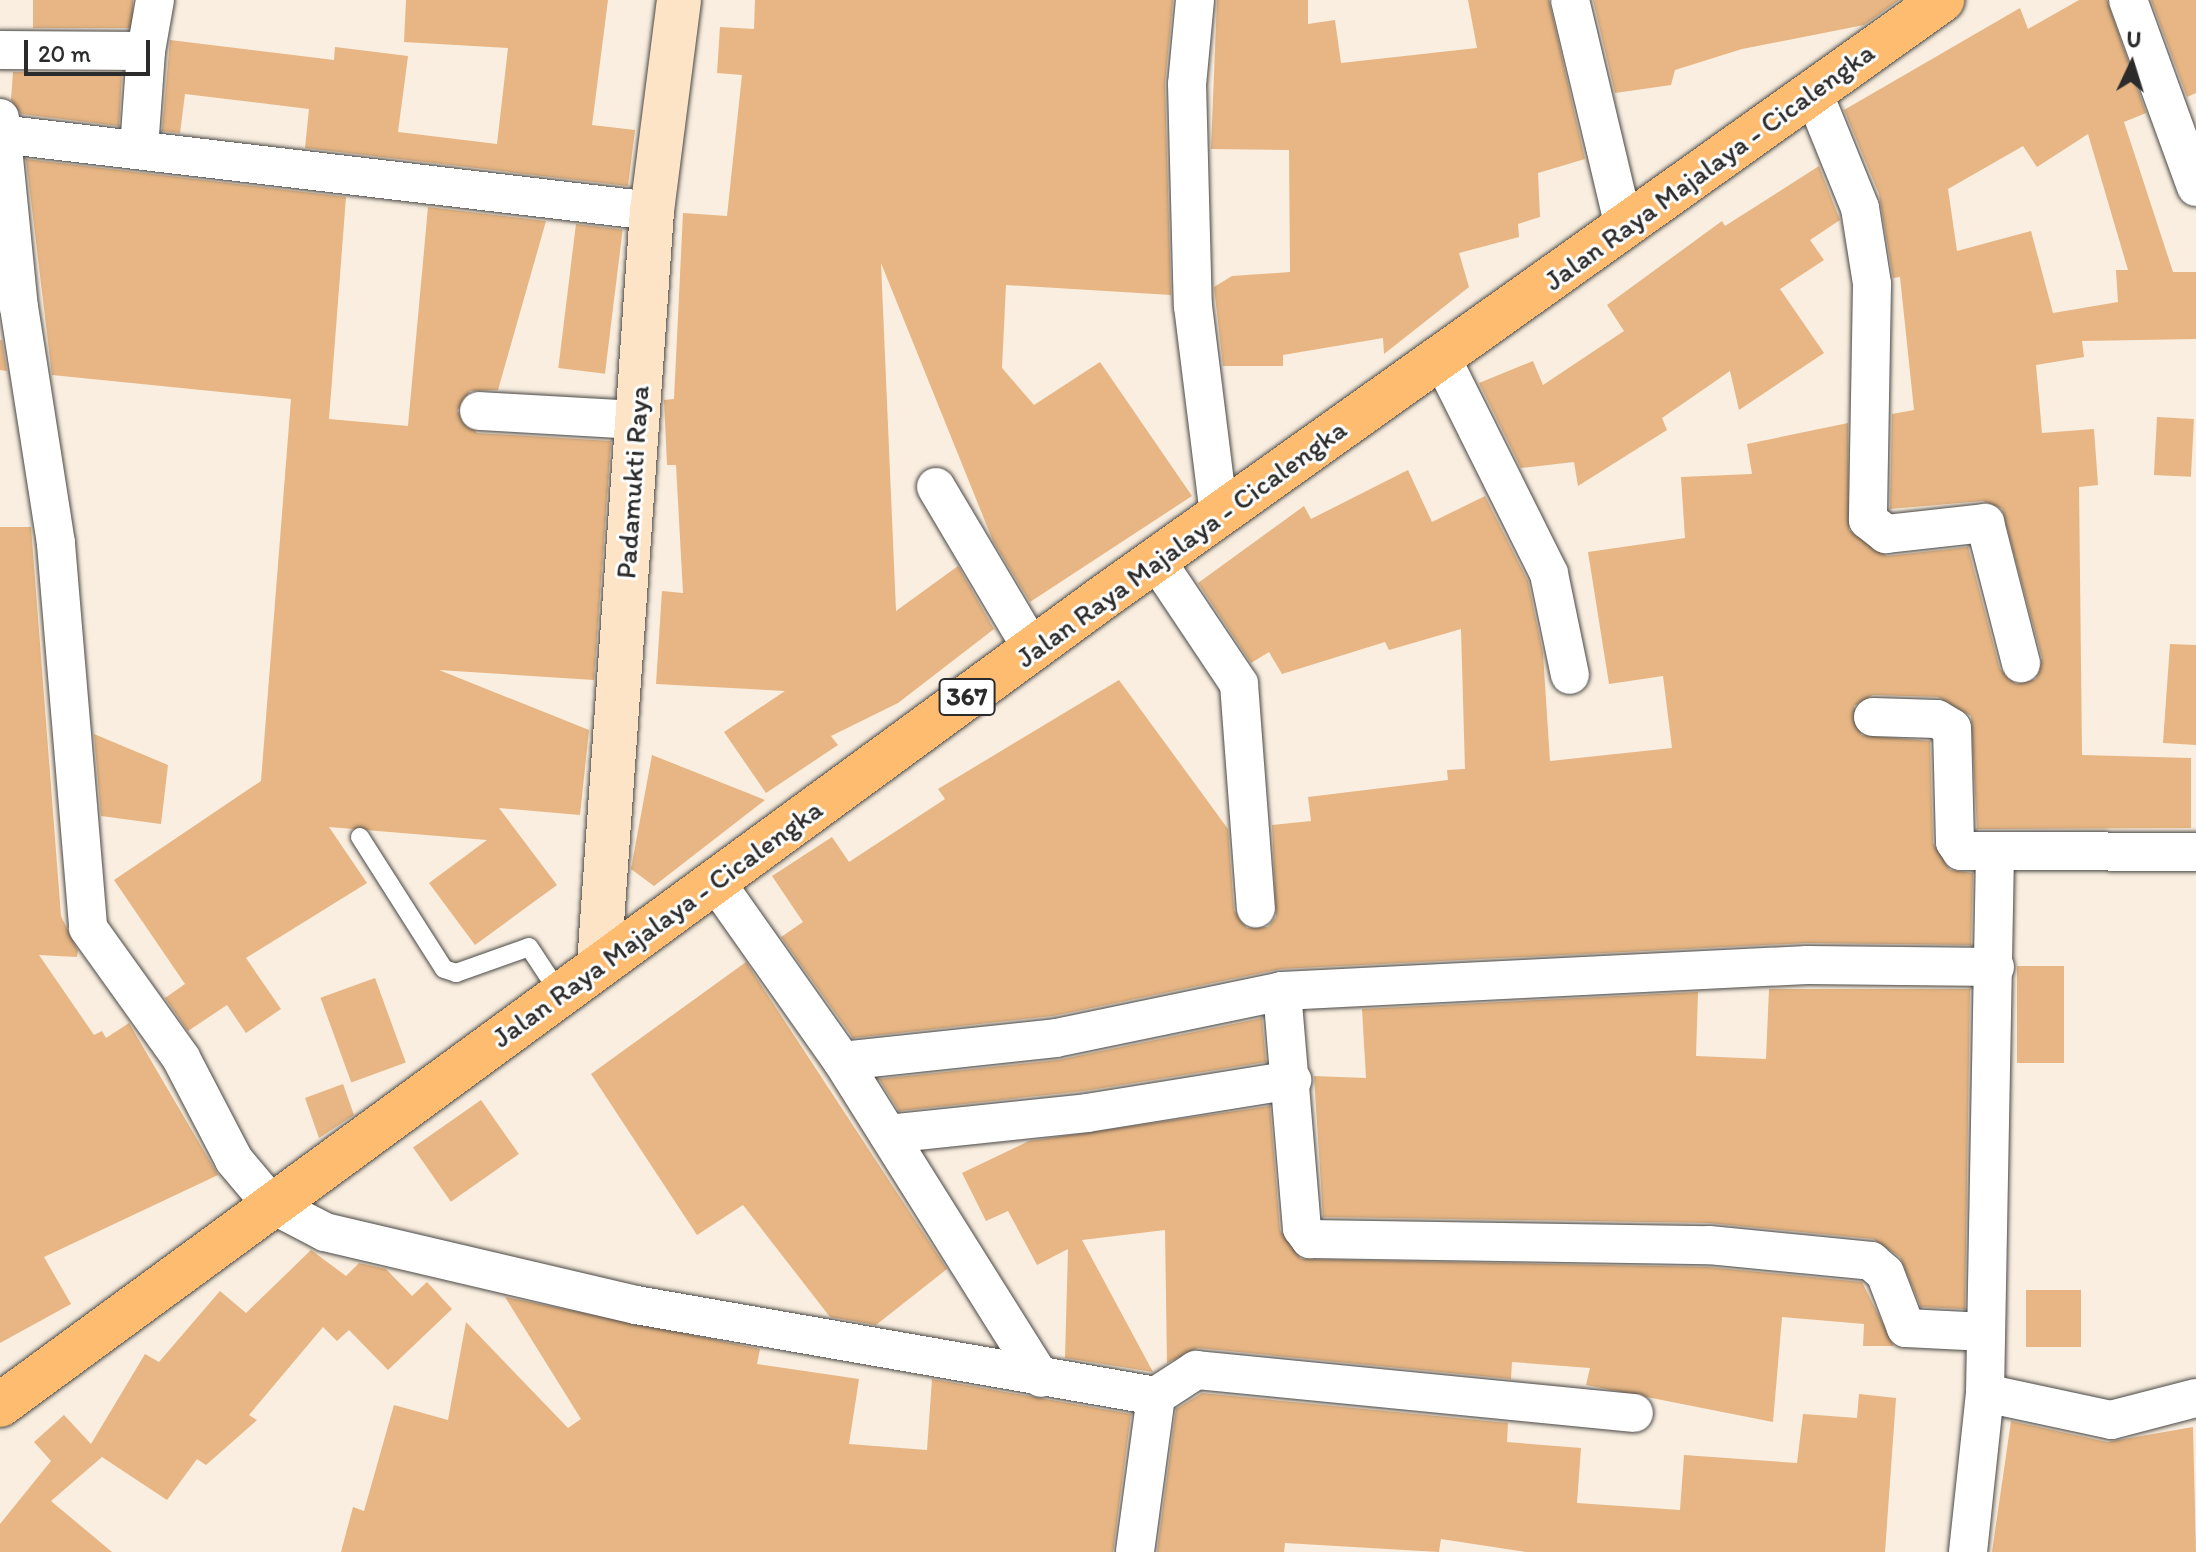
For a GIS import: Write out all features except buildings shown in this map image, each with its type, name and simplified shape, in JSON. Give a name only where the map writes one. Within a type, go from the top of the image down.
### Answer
[{"type":"main road","name":"Jalan Raya Majalaya - Cicalengka","points":[[0,1405],[1032,649],[1942,0]]},
{"type":"street","points":[[139,149],[146,51],[155,0]]},
{"type":"street","name":"Padamukti Raya","points":[[599,965],[652,211],[679,0]]},
{"type":"street","points":[[1195,0],[1187,84],[1193,306],[1219,516]]},
{"type":"street","points":[[1570,0],[1624,227]]},
{"type":"street","points":[[2128,0],[2196,187]]},
{"type":"street","points":[[0,50],[146,51]]},
{"type":"street","points":[[1813,92],[1860,208],[1872,284],[1868,520],[1886,534],[1985,523],[2021,663]]},
{"type":"street","points":[[652,211],[139,149],[1,129],[19,307],[56,544],[88,928],[181,1058],[234,1160],[271,1204],[325,1232],[636,1305],[1156,1396],[1196,1370],[1634,1413]]},
{"type":"street","points":[[1441,357],[1549,574],[1570,675]]},
{"type":"street","points":[[479,411],[635,420]]},
{"type":"street","points":[[936,487],[1032,649]]},
{"type":"street","points":[[1156,560],[1239,684],[1256,908]]},
{"type":"street","points":[[1873,717],[1937,719],[1952,728],[1955,842],[1961,851],[2196,852]]},
{"type":"street","points":[[1968,1552],[1985,1393],[1995,851]]},
{"type":"street","points":[[715,881],[842,1061],[1041,1378]]},
{"type":"street","points":[[842,1061],[1056,1038],[1282,991],[1807,965],[1995,967]]},
{"type":"street","points":[[1282,991],[1292,1080],[1302,1228],[1310,1239],[1709,1245],[1871,1261],[1885,1273],[1906,1328],[1986,1332]]},
{"type":"street","points":[[888,1134],[1087,1113],[1292,1080]]},
{"type":"street","points":[[1985,1393],[2111,1420],[2196,1398]]},
{"type":"street","points":[[1135,1552],[1156,1396]]},
{"type":"lane","points":[[360,837],[444,969],[456,973],[529,947],[560,994]]}]
